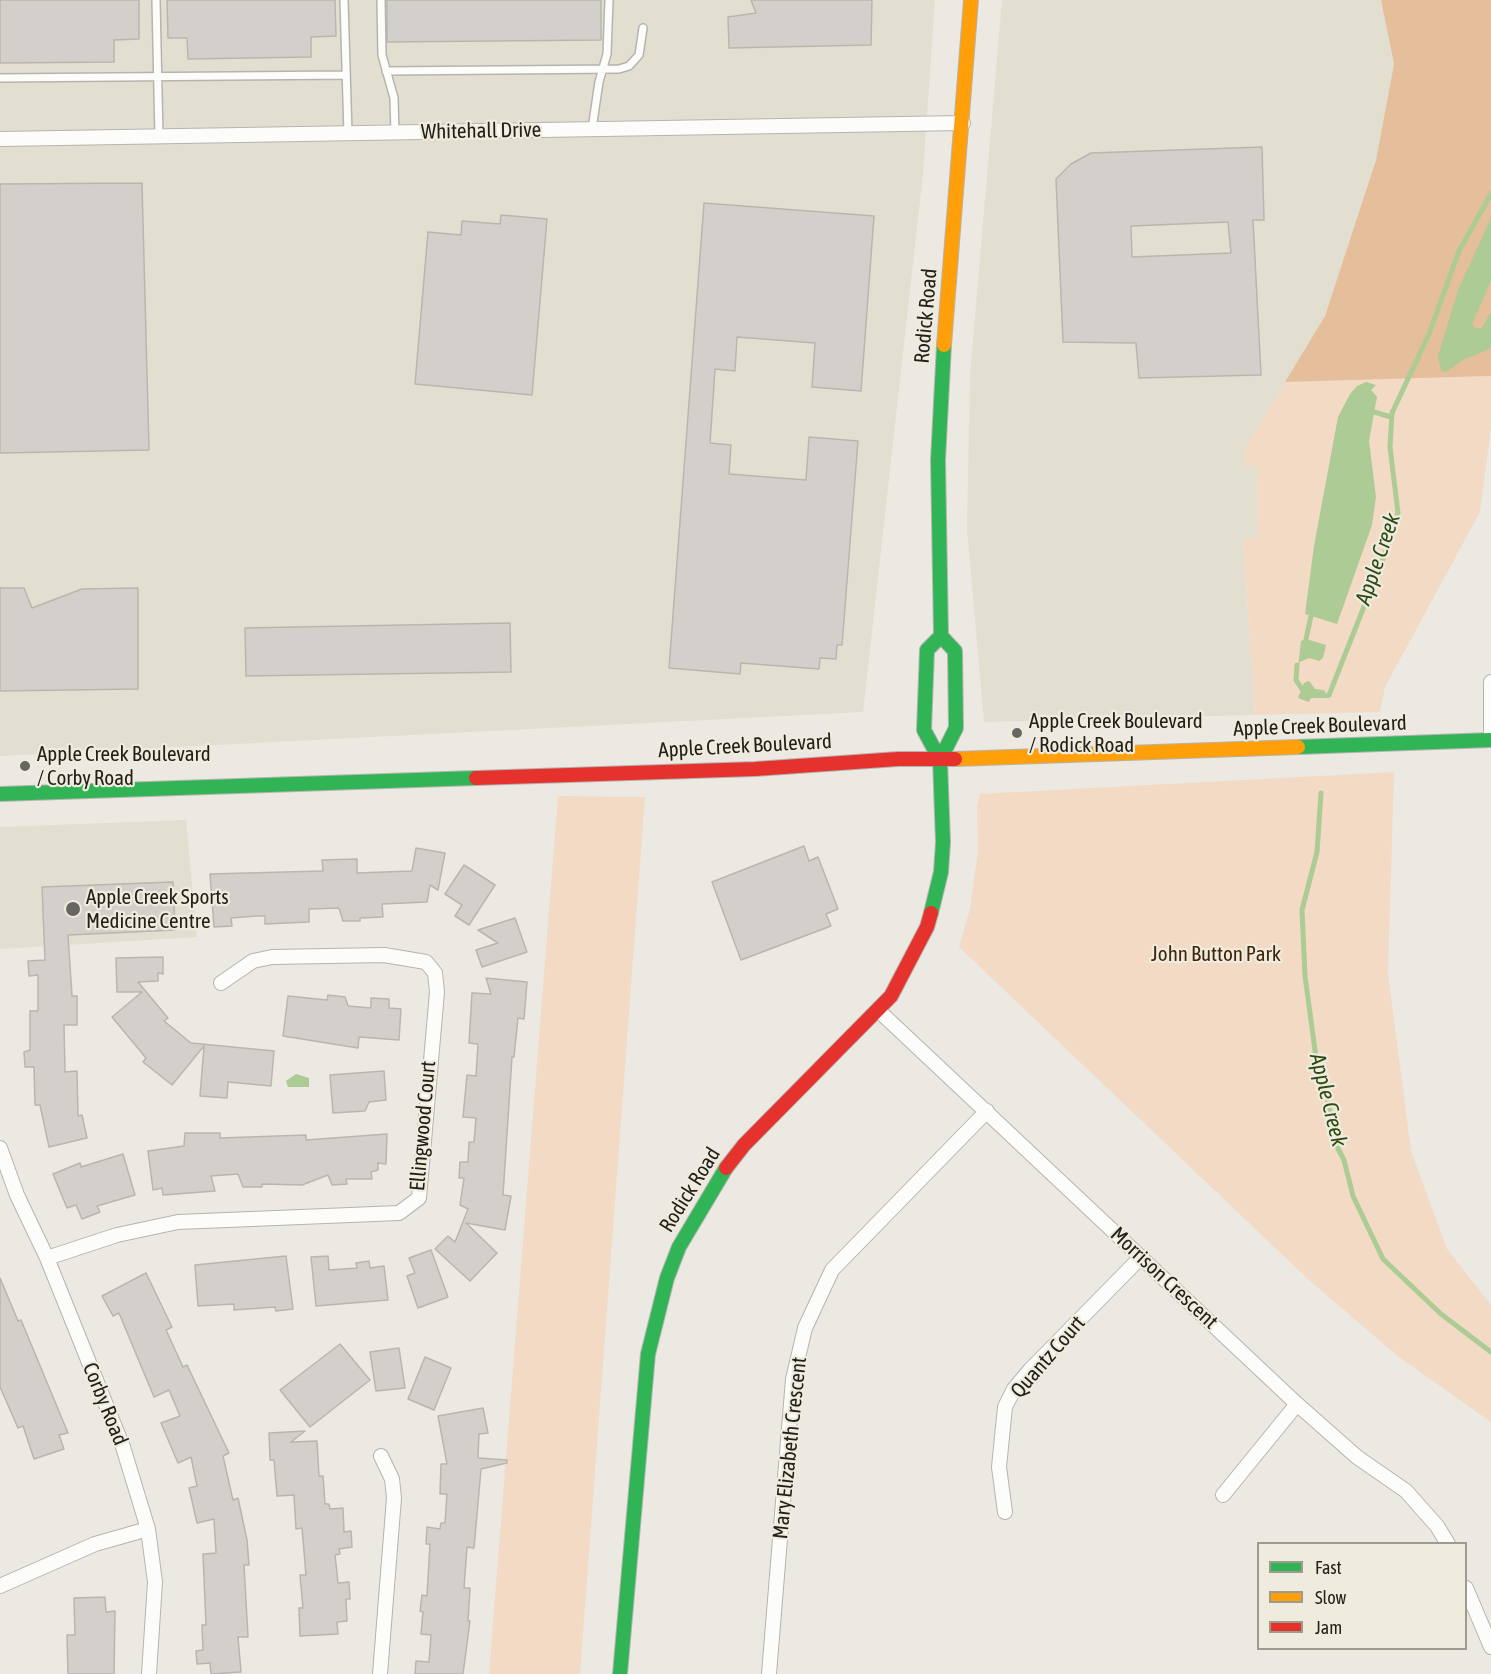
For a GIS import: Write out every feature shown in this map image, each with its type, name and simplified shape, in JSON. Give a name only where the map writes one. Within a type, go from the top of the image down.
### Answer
[{"type":"main road","name":"Rodick Road","points":[[940,760],[956,728],[955,651],[941,636],[938,460],[940,398],[971,0]]},
{"type":"main road","name":"Rodick Road","points":[[620,1674],[648,1354],[656,1318],[679,1247],[720,1174],[744,1145],[879,1011],[891,996],[927,927],[941,872],[940,760],[924,729],[927,650],[941,636]]},
{"type":"main road","name":"Apple Creek Boulevard","points":[[0,794],[755,769],[898,759],[940,760],[1491,740]]},
{"type":"street","name":"Whitehall Drive","points":[[0,139],[963,123]]},
{"type":"street","points":[[1491,682],[1491,740]]},
{"type":"street","name":"Ellingwood Court","points":[[47,1258],[117,1234],[178,1222],[399,1213],[419,1198],[437,992],[435,973],[426,962],[384,955],[272,957],[253,961],[220,983]]},
{"type":"street","name":"Morrison Crescent","points":[[879,1011],[1297,1404],[1357,1456],[1406,1491],[1437,1526],[1447,1542]]},
{"type":"street","name":"Mary Elizabeth Crescent","points":[[769,1674],[793,1379],[805,1328],[832,1270],[987,1111]]},
{"type":"street","name":"Corby Road","points":[[0,1148],[21,1204],[47,1258],[123,1447],[148,1529],[155,1582],[149,1674]]},
{"type":"street","name":"Quantz Court","points":[[1005,1512],[999,1467],[1005,1407],[1030,1370],[1141,1257]]},
{"type":"street","points":[[1223,1496],[1297,1404]]},
{"type":"street","points":[[380,1674],[394,1498],[392,1479],[381,1456]]},
{"type":"street","points":[[0,1586],[45,1564],[95,1544],[148,1529]]},
{"type":"street","points":[[1467,1590],[1491,1647]]},
{"type":"lane","points":[[156,0],[159,137]]},
{"type":"lane","points":[[344,0],[348,134]]},
{"type":"lane","points":[[381,0],[382,56],[394,98],[395,133]]},
{"type":"lane","points":[[592,129],[602,69],[607,54],[609,0]]},
{"type":"lane","points":[[386,71],[619,69],[634,61],[640,51],[643,28]]},
{"type":"lane","points":[[0,78],[346,75]]},
{"type":"shaded area","points":[[0,0],[935,0],[923,174],[863,712],[0,756]]},
{"type":"shaded area","points":[[1002,0],[1381,0],[1394,64],[1376,160],[1325,316],[1245,449],[1244,466],[1257,465],[1258,538],[1243,538],[1255,715],[984,722],[967,529],[970,375]]},
{"type":"shaded area","points":[[1381,0],[1491,0],[1491,376],[1285,382],[1325,316],[1376,160],[1394,64]]},
{"type":"shaded area","points":[[1491,218],[1491,281],[1472,324],[1475,328],[1482,328],[1491,312],[1491,348],[1463,360],[1446,372],[1441,371],[1438,356],[1458,290]]},
{"type":"shaded area","points":[[1366,382],[1376,385],[1371,390],[1377,397],[1369,441],[1376,497],[1372,525],[1337,624],[1305,614],[1314,546],[1338,417],[1350,394],[1357,386]]},
{"type":"shaded area","points":[[1306,639],[1326,645],[1323,658],[1319,661],[1309,658],[1300,662],[1298,667],[1301,641]]},
{"type":"shaded area","points":[[1309,681],[1315,689],[1324,690],[1329,698],[1311,698],[1309,702],[1298,698],[1304,683]]},
{"type":"shaded area","points":[[186,820],[197,937],[0,949],[0,827]]},
{"type":"shaded area","points":[[296,1074],[309,1078],[309,1087],[288,1087],[286,1081]]},
{"type":"green space","points":[[1491,376],[1491,427],[1480,512],[1385,687],[1380,712],[1255,715],[1243,538],[1258,538],[1257,466],[1244,466],[1245,449],[1285,382]]},
{"type":"green space","name":"John Button Park","points":[[1394,772],[1388,973],[1411,1151],[1447,1249],[1491,1305],[1491,1422],[1399,1357],[1309,1280],[959,947],[970,909],[978,851],[977,806],[980,794]]},
{"type":"green space","points":[[558,796],[645,797],[580,1674],[489,1674]]},
{"type":"building","points":[[0,0],[139,0],[139,39],[114,40],[114,62],[0,63]]},
{"type":"building","points":[[167,0],[335,0],[336,36],[311,37],[311,57],[188,59],[187,38],[168,38]]},
{"type":"building","points":[[387,0],[601,0],[601,40],[387,42]]},
{"type":"building","points":[[751,0],[872,0],[871,45],[729,48],[728,17],[756,13]]},
{"type":"building","points":[[1262,147],[1264,220],[1253,220],[1261,375],[1139,378],[1136,343],[1063,342],[1056,179],[1071,164],[1091,153]],"holes":[[[1228,222],[1231,253],[1132,257],[1131,226]]]},
{"type":"building","points":[[142,183],[149,450],[0,453],[0,184]]},
{"type":"building","points":[[704,203],[874,216],[861,391],[812,387],[815,343],[737,337],[735,371],[715,369],[710,443],[731,445],[729,474],[806,480],[809,437],[858,441],[842,645],[837,645],[836,659],[820,658],[819,669],[741,663],[740,674],[669,668]]},
{"type":"building","points":[[501,215],[547,219],[532,395],[415,384],[428,232],[461,235],[462,221],[500,224]]},
{"type":"building","points":[[0,588],[24,588],[32,608],[82,589],[138,588],[138,689],[0,691]]},
{"type":"building","points":[[510,623],[511,672],[246,676],[245,628]]},
{"type":"building","points":[[804,846],[809,861],[818,857],[838,909],[826,914],[831,926],[741,960],[712,882]]},
{"type":"building","points":[[416,848],[445,853],[438,890],[430,885],[427,902],[382,904],[383,917],[360,918],[360,921],[343,921],[339,908],[309,909],[309,922],[265,924],[265,916],[257,916],[231,918],[232,926],[214,927],[210,874],[323,871],[322,860],[357,859],[357,873],[412,871]]},
{"type":"building","points":[[464,865],[495,885],[469,925],[455,916],[462,905],[445,894]]},
{"type":"building","points":[[173,882],[175,930],[68,935],[72,996],[77,996],[77,1025],[64,1025],[65,1072],[77,1071],[78,1116],[82,1115],[87,1138],[49,1147],[40,1105],[35,1105],[34,1067],[25,1067],[24,1052],[30,1050],[30,1011],[38,1011],[38,975],[29,976],[28,961],[45,960],[42,887]]},
{"type":"building","points":[[515,918],[527,952],[482,967],[476,950],[498,943],[478,930]]},
{"type":"building","points":[[163,957],[163,974],[158,973],[158,981],[138,982],[168,1018],[164,1021],[191,1043],[274,1051],[271,1086],[228,1082],[227,1098],[200,1096],[204,1046],[172,1085],[143,1062],[146,1058],[112,1017],[142,992],[117,992],[116,958]]},
{"type":"building","points":[[486,978],[527,982],[524,1019],[518,1018],[514,1057],[512,1057],[503,1195],[511,1196],[505,1230],[466,1223],[497,1253],[470,1281],[435,1249],[448,1236],[455,1242],[468,1209],[460,1205],[464,1178],[459,1178],[460,1162],[468,1162],[469,1142],[474,1142],[476,1118],[463,1117],[467,1075],[476,1076],[478,1044],[469,1043],[472,993],[491,994]]},
{"type":"building","points":[[328,995],[345,997],[348,1006],[371,1008],[371,998],[389,999],[389,1008],[401,1009],[399,1040],[359,1037],[358,1048],[283,1036],[288,996],[327,1000]]},
{"type":"building","points":[[384,1071],[386,1100],[369,1102],[365,1111],[333,1113],[330,1075]]},
{"type":"building","points":[[185,1133],[220,1133],[220,1138],[306,1135],[306,1140],[387,1134],[386,1164],[378,1163],[378,1170],[371,1172],[372,1179],[346,1179],[347,1184],[332,1185],[328,1175],[302,1185],[262,1184],[262,1187],[243,1187],[238,1174],[211,1176],[215,1191],[163,1195],[162,1188],[153,1190],[148,1151],[184,1146]]},
{"type":"building","points":[[123,1154],[135,1195],[97,1206],[100,1212],[82,1219],[76,1205],[67,1208],[53,1174],[80,1163],[81,1167]]},
{"type":"building","points":[[431,1250],[448,1297],[418,1308],[407,1276],[415,1273],[409,1258]]},
{"type":"building","points":[[286,1256],[293,1309],[276,1311],[275,1307],[234,1310],[234,1304],[198,1306],[195,1265]]},
{"type":"building","points":[[328,1256],[329,1270],[357,1268],[356,1263],[369,1261],[370,1268],[384,1266],[388,1300],[316,1306],[311,1257]]},
{"type":"building","points":[[146,1273],[172,1327],[166,1330],[183,1367],[187,1365],[229,1453],[223,1456],[233,1500],[238,1498],[247,1540],[249,1565],[244,1565],[248,1637],[238,1637],[241,1672],[211,1674],[210,1663],[197,1664],[196,1651],[203,1650],[202,1625],[206,1625],[203,1554],[216,1553],[214,1519],[197,1523],[189,1488],[197,1486],[191,1457],[178,1463],[161,1423],[180,1416],[169,1390],[154,1397],[119,1313],[113,1316],[102,1296]]},
{"type":"building","points":[[0,1278],[18,1321],[21,1320],[68,1433],[59,1435],[64,1449],[34,1459],[23,1426],[18,1428],[0,1387]]},
{"type":"building","points":[[340,1344],[370,1380],[310,1427],[280,1390]]},
{"type":"building","points":[[399,1348],[405,1388],[376,1391],[370,1352]]},
{"type":"building","points":[[425,1357],[451,1368],[434,1410],[408,1399]]},
{"type":"building","points":[[483,1408],[488,1433],[479,1434],[478,1458],[507,1460],[507,1463],[481,1469],[474,1548],[467,1547],[464,1588],[470,1588],[468,1621],[470,1621],[463,1674],[415,1674],[416,1661],[429,1662],[431,1635],[421,1634],[423,1612],[420,1611],[422,1595],[427,1596],[430,1544],[426,1544],[427,1527],[440,1529],[441,1523],[445,1523],[447,1494],[440,1494],[441,1464],[447,1464],[438,1416]]},
{"type":"building","points":[[305,1431],[291,1442],[317,1441],[319,1476],[323,1476],[325,1504],[329,1504],[330,1509],[343,1508],[344,1532],[351,1531],[352,1547],[339,1549],[340,1554],[335,1555],[338,1583],[349,1582],[350,1599],[346,1599],[347,1621],[337,1622],[338,1634],[300,1636],[299,1608],[303,1608],[300,1575],[306,1575],[302,1528],[296,1529],[294,1495],[277,1496],[274,1460],[270,1460],[269,1433]]},
{"type":"building","points":[[105,1597],[106,1612],[115,1611],[114,1674],[68,1674],[67,1635],[75,1635],[74,1598]]},
{"type":"waterway","name":"Apple Creek","points":[[1329,695],[1388,546],[1398,513],[1390,447],[1392,413],[1429,334],[1459,251],[1491,194]]},
{"type":"waterway","name":"Apple Creek","points":[[1374,412],[1391,417]]},
{"type":"waterway","name":"Apple Creek","points":[[1306,639],[1311,616]]},
{"type":"waterway","name":"Apple Creek","points":[[1297,665],[1296,680],[1302,689]]},
{"type":"waterway","name":"Apple Creek","points":[[1321,793],[1317,852],[1302,910],[1305,976],[1317,1065],[1329,1105],[1333,1139],[1344,1160],[1353,1196],[1383,1259],[1441,1314],[1491,1352]]},
{"type":"traffic: fast","points":[[940,760],[956,728],[955,651],[941,636],[938,460],[944,345]]},
{"type":"traffic: fast","points":[[931,913],[941,872],[943,842],[940,760],[924,730],[927,650],[941,636]]},
{"type":"traffic: fast","points":[[1298,747],[1491,740]]},
{"type":"traffic: fast","points":[[0,794],[476,778]]},
{"type":"traffic: fast","points":[[620,1674],[648,1354],[667,1278],[679,1247],[726,1168]]},
{"type":"traffic: slow","points":[[944,345],[971,0]]},
{"type":"traffic: slow","points":[[955,759],[1298,747]]},
{"type":"traffic: jam","points":[[476,778],[755,769],[898,759],[955,759]]},
{"type":"traffic: jam","points":[[726,1168],[744,1145],[891,996],[927,927],[931,913]]},
{"type":"place","name":"Apple Creek Boulevard / Rodick Road","points":[[1017,733]]},
{"type":"place","name":"Apple Creek Boulevard / Corby Road","points":[[25,766]]},
{"type":"place","name":"Apple Creek Sports Medicine Centre","points":[[73,909]]}]
